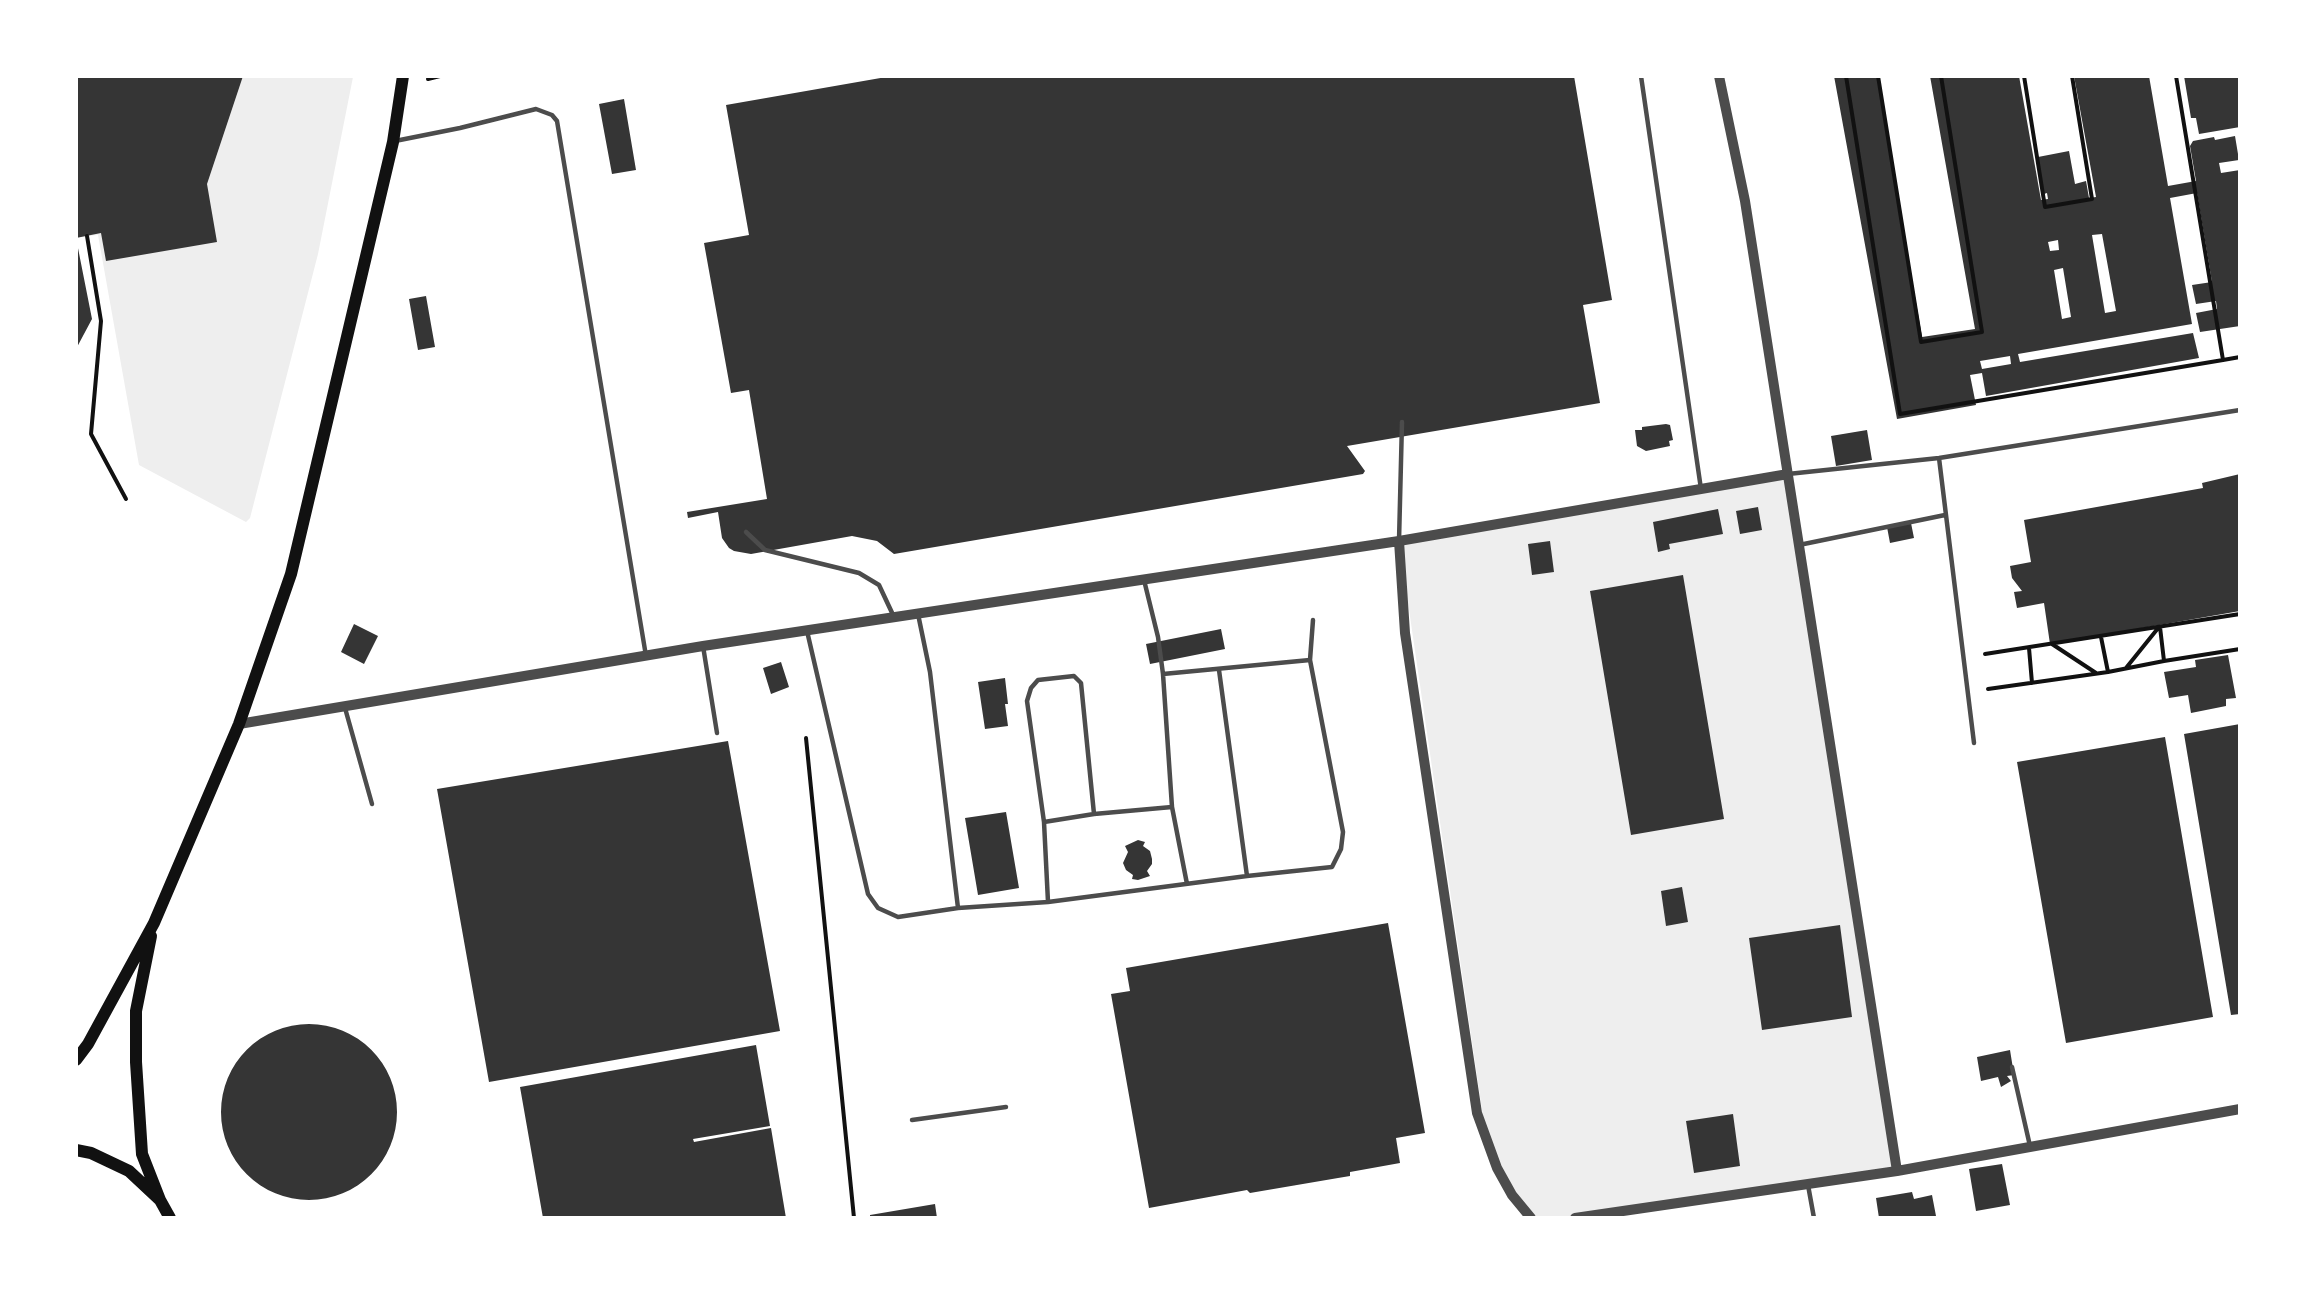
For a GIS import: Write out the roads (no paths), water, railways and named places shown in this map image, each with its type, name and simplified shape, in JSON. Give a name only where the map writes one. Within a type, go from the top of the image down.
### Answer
[{"type":"main road","points":[[76,1060],[88,1044],[154,923],[238,724],[291,574],[393,142],[403,76]]},
{"type":"main road","points":[[154,923],[136,1011],[136,1062],[142,1154],[160,1200],[170,1218]]},
{"type":"main road","points":[[76,1150],[91,1153],[129,1171],[160,1200]]},
{"type":"street","points":[[1719,76],[1745,201],[1897,1171]]},
{"type":"street","points":[[238,724],[917,612],[1399,541],[1788,474]]},
{"type":"street","points":[[1399,541],[1405,633],[1477,1113],[1497,1168],[1512,1195],[1531,1218]]},
{"type":"street","points":[[1575,1218],[1897,1171],[2240,1108]]},
{"type":"lane","points":[[1641,76],[1701,489]]},
{"type":"lane","points":[[393,142],[536,109],[552,115],[557,121],[646,656]]},
{"type":"lane","points":[[1788,474],[1938,458],[2240,410]]},
{"type":"lane","points":[[1399,541],[1402,422]]},
{"type":"lane","points":[[1938,458],[1974,743]]},
{"type":"lane","points":[[1799,545],[1945,515]]},
{"type":"lane","points":[[746,532],[765,550],[859,573],[879,585],[894,617]]},
{"type":"lane","points":[[1144,580],[1158,637],[1163,674],[1172,807],[1186,884]]},
{"type":"lane","points":[[917,612],[930,672],[958,908]]},
{"type":"lane","points":[[807,630],[868,894],[878,908],[898,917],[958,908],[1048,903],[1332,867],[1341,849],[1343,832],[1310,660],[1313,620]]},
{"type":"lane","points":[[703,646],[717,733]]},
{"type":"lane","points":[[1163,674],[1310,660]]},
{"type":"lane","points":[[1219,670],[1247,876]]},
{"type":"lane","points":[[1048,903],[1044,822],[1027,701],[1031,688],[1038,680],[1074,676],[1081,683],[1094,814]]},
{"type":"lane","points":[[344,707],[372,804]]},
{"type":"lane","points":[[1044,822],[1094,814],[1172,807]]},
{"type":"lane","points":[[2012,1067],[2030,1146]]},
{"type":"lane","points":[[912,1120],[1006,1107]]},
{"type":"lane","points":[[1808,1183],[1814,1218]]}]
